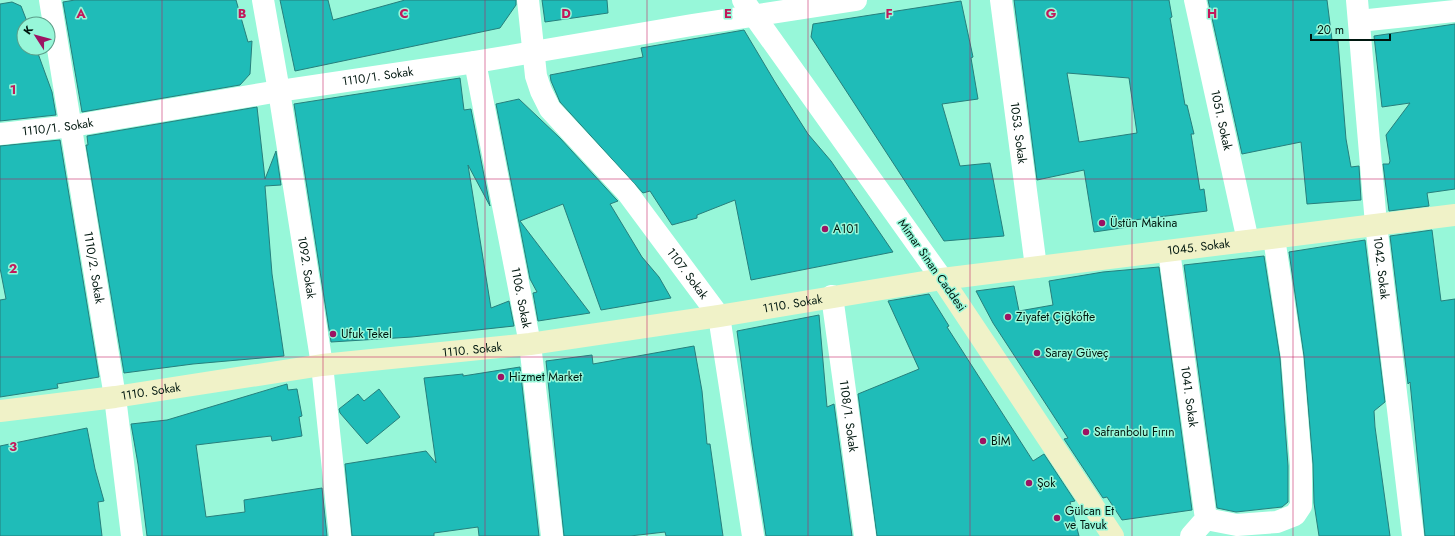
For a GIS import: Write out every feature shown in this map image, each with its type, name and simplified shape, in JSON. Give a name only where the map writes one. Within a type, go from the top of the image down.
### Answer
[{"type":"street","name":"1110/2. Sokak","points":[[50,0],[72,126],[115,397],[132,536]]},
{"type":"street","name":"1092. Sokak","points":[[263,0],[279,91],[322,366],[340,536]]},
{"type":"street","name":"1107. Sokak","points":[[528,0],[536,76],[541,91],[550,109],[626,190],[719,316],[753,536]]},
{"type":"street","name":"1110/1. Sokak","points":[[0,134],[72,126],[279,91],[475,62],[749,8],[856,0]]},
{"type":"street","name":"1053. Sokak","points":[[1001,0],[1036,266]]},
{"type":"street","name":"1051. Sokak","points":[[1195,0],[1248,241]]},
{"type":"street","name":"Mimar Sinan Caddesi","points":[[749,8],[942,279],[1113,536]]},
{"type":"street","points":[[1358,10],[1455,12]]},
{"type":"street","name":"1042. Sokak","points":[[1358,10],[1376,224],[1413,536]]},
{"type":"street","name":"1106. Sokak","points":[[475,62],[530,344],[552,536]]},
{"type":"street","name":"1045. Sokak","points":[[942,279],[1036,266],[1455,215]]},
{"type":"street","points":[[1191,536],[1206,519],[1237,525],[1277,522],[1295,515],[1301,506],[1301,465],[1292,357],[1274,238]]},
{"type":"street","name":"1041. Sokak","points":[[1169,251],[1206,519]]},
{"type":"street","name":"1110. Sokak","points":[[0,411],[115,397],[322,366],[530,344],[719,316],[832,296],[942,279]]},
{"type":"street","name":"1108/1. Sokak","points":[[832,296],[865,536]]},
{"type":"building","points":[[75,0],[236,0],[248,42],[252,41],[250,74],[240,85],[82,112],[63,2]]},
{"type":"building","points":[[280,0],[328,0],[333,20],[405,0],[516,0],[516,5],[500,28],[295,71]]},
{"type":"building","points":[[542,0],[607,0],[608,13],[545,22]]},
{"type":"building","points":[[1014,0],[1169,0],[1172,17],[1170,18],[1185,105],[1187,105],[1194,134],[1191,134],[1200,190],[1204,189],[1207,211],[1134,220],[1135,226],[1094,232],[1084,170],[1037,180]],"holes":[[[1067,73],[1129,78],[1137,133],[1079,142]]]},
{"type":"building","points":[[1208,0],[1327,0],[1332,40],[1338,41],[1346,139],[1351,167],[1359,166],[1361,200],[1307,204],[1301,142],[1242,154]]},
{"type":"building","points":[[961,1],[973,57],[971,58],[978,99],[942,104],[960,166],[990,163],[1004,236],[944,241],[811,37],[813,24]]},
{"type":"building","points":[[12,2],[21,6],[25,16],[16,16],[16,56],[39,56],[52,92],[56,115],[0,121],[0,4]]},
{"type":"building","points":[[1455,24],[1455,189],[1427,193],[1429,206],[1389,211],[1383,164],[1389,164],[1390,161],[1386,135],[1410,103],[1382,107],[1374,36]]},
{"type":"building","points":[[744,30],[808,134],[831,161],[893,252],[751,280],[735,200],[697,215],[697,218],[672,225],[650,191],[643,193],[560,102],[551,81],[550,75],[643,57],[641,48]]},
{"type":"building","points":[[460,78],[464,110],[471,109],[490,206],[468,165],[491,308],[509,301],[514,326],[412,337],[331,342],[294,104]]},
{"type":"building","points":[[519,99],[560,138],[618,201],[610,204],[642,257],[659,277],[671,298],[601,310],[563,204],[520,221],[590,313],[538,321],[533,293],[537,292],[530,279],[496,104]]},
{"type":"building","points":[[257,107],[265,179],[276,151],[281,185],[265,186],[272,274],[284,356],[193,364],[124,373],[86,145],[88,145],[87,136]]},
{"type":"building","points":[[60,140],[99,377],[57,384],[58,388],[0,397],[0,300],[6,299],[0,268],[0,146]]},
{"type":"building","points":[[1432,230],[1441,301],[1455,299],[1455,536],[1425,536],[1410,382],[1408,384],[1390,236]]},
{"type":"building","points":[[1365,240],[1385,402],[1374,411],[1390,536],[1319,536],[1314,503],[1313,464],[1304,356],[1289,252]]},
{"type":"building","points":[[1264,256],[1280,358],[1288,466],[1288,502],[1282,507],[1236,512],[1217,508],[1184,265]]},
{"type":"building","points":[[1159,267],[1192,510],[1122,520],[1107,497],[1103,498],[1064,439],[1068,438],[993,323],[976,291],[1014,286],[1019,311],[1053,305],[1049,281],[1103,272]]},
{"type":"building","points":[[929,294],[949,326],[947,327],[1033,461],[1044,454],[1075,501],[1070,502],[1079,536],[877,536],[858,394],[919,369],[888,301]]},
{"type":"building","points":[[819,315],[827,407],[834,404],[852,536],[766,536],[737,331]]},
{"type":"building","points":[[694,346],[702,391],[707,444],[710,444],[723,536],[666,536],[665,532],[630,536],[564,536],[546,361],[592,355],[593,364]]},
{"type":"building","points":[[520,367],[539,536],[479,536],[478,527],[434,533],[434,536],[352,536],[345,464],[426,451],[436,463],[424,378],[463,374],[463,376]]},
{"type":"building","points":[[287,384],[288,390],[297,389],[302,416],[299,417],[302,436],[272,441],[271,436],[196,445],[206,517],[245,512],[244,500],[322,488],[327,536],[147,536],[138,464],[131,424],[167,420]]},
{"type":"building","points":[[379,389],[400,417],[367,444],[340,413],[339,409],[358,394],[364,401]]},
{"type":"building","points":[[87,428],[95,469],[104,501],[98,502],[102,536],[0,536],[0,446]]},
{"type":"place","name":"Üstün Makina","points":[[1102,223]]},
{"type":"place","name":"A101","points":[[825,229]]},
{"type":"place","name":"Ziyafet Çiğköfte","points":[[1008,317]]},
{"type":"place","name":"Ufuk Tekel","points":[[333,334]]},
{"type":"place","name":"Saray Güveç","points":[[1037,353]]},
{"type":"place","name":"Hizmet Market","points":[[501,377]]},
{"type":"place","name":"Safranbolu Fırın","points":[[1086,432]]},
{"type":"place","name":"BİM","points":[[983,441]]},
{"type":"place","name":"Şok","points":[[1029,483]]},
{"type":"place","name":"Gülcan Et ve Tavuk","points":[[1057,518]]}]
